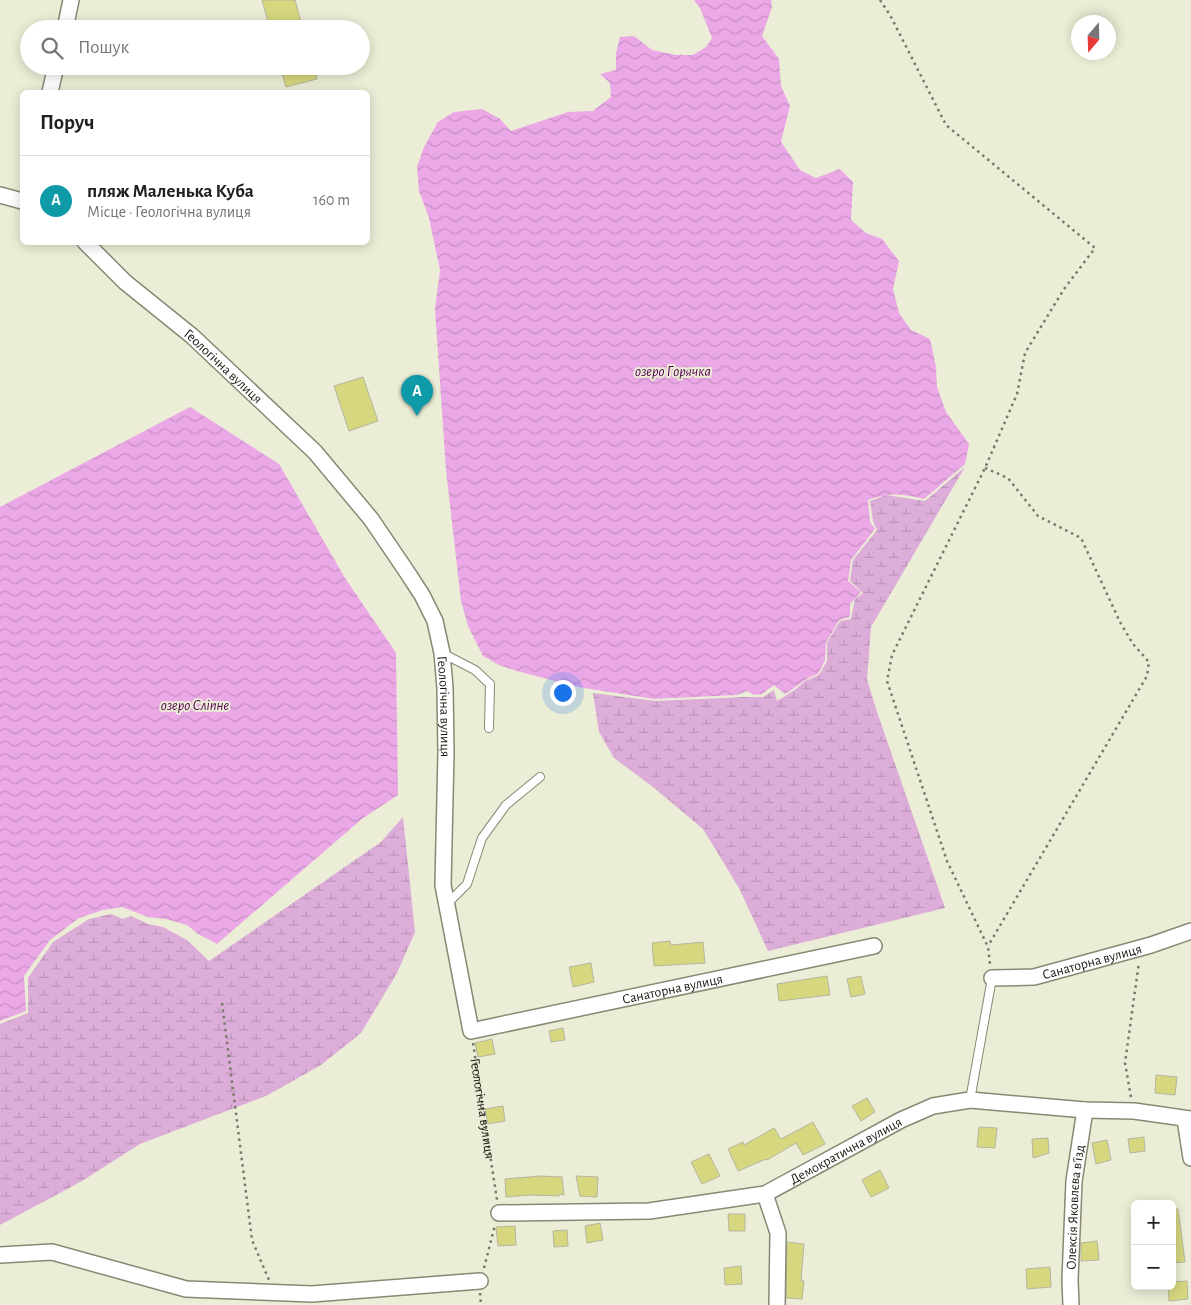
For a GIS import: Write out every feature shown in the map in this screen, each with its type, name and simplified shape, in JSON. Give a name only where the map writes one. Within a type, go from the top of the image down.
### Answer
[{"type":"street","points":[[67,20],[72,0]]},
{"type":"street","points":[[50,90],[54,75]]},
{"type":"street","points":[[0,195],[20,200]]},
{"type":"street","name":"Геологічна вулиця","points":[[88,245],[124,282],[192,336],[314,452],[370,519],[422,595],[435,621],[442,654],[446,688],[443,885],[471,1031]]},
{"type":"street","name":"Санаторна вулиця","points":[[992,978],[1034,977],[1151,945],[1191,931]]},
{"type":"street","name":"Санаторна вулиця","points":[[471,1031],[874,946]]},
{"type":"street","name":"Демократична вулиця","points":[[499,1213],[649,1211],[765,1194],[901,1120],[933,1106],[970,1100],[1085,1110],[1134,1111],[1188,1119]]},
{"type":"street","name":"Олексія Яковлєва в’їзд","points":[[1071,1305],[1070,1280],[1074,1181],[1085,1110]]},
{"type":"street","points":[[1188,1119],[1191,1158]]},
{"type":"street","points":[[765,1194],[778,1233],[777,1305]]},
{"type":"street","points":[[0,1256],[52,1252],[186,1289],[362,1298],[480,1281]]},
{"type":"lane","points":[[442,654],[474,670],[490,684],[489,728]]},
{"type":"lane","points":[[446,904],[467,884],[482,838],[506,805],[540,776]]},
{"type":"lane","points":[[970,1100],[992,978]]},
{"type":"path","points":[[880,0],[890,15],[946,125],[1095,248],[1064,289],[1025,353],[1017,394],[985,468],[892,655],[887,680],[947,861],[988,947],[992,978]]},
{"type":"path","points":[[985,468],[1008,478],[1038,516],[1081,538],[1120,622],[1133,644],[1148,662],[1147,676],[988,947]]},
{"type":"path","points":[[1134,1111],[1125,1063],[1139,961],[1151,945]]},
{"type":"path","points":[[222,1003],[252,1240],[274,1293]]},
{"type":"path","name":"Геологічна вулиця","points":[[471,1031],[499,1213],[480,1281],[481,1305]]},
{"type":"green space","points":[[965,467],[871,627],[867,679],[945,908],[768,951],[739,888],[703,829],[653,787],[614,758],[599,732],[593,693],[655,701],[763,697],[774,690],[777,701],[805,681],[819,675],[827,661],[827,643],[840,621],[851,619],[855,599],[863,593],[850,581],[853,560],[877,530],[873,521],[870,501],[886,495],[925,501]]},
{"type":"green space","points":[[403,817],[415,932],[397,973],[361,1033],[321,1065],[266,1096],[140,1144],[82,1181],[0,1225],[0,1024],[28,1013],[28,978],[53,942],[89,919],[111,914],[123,919],[131,916],[148,924],[163,927],[187,940],[209,961],[381,842]]},
{"type":"water","name":"озеро Горячка","points":[[694,0],[771,0],[772,7],[762,36],[779,59],[781,86],[790,106],[781,142],[800,170],[816,178],[840,169],[853,182],[851,220],[866,233],[882,239],[899,261],[893,289],[899,313],[911,330],[930,339],[936,367],[937,387],[946,412],[969,444],[965,464],[924,499],[896,495],[868,500],[870,522],[875,529],[851,560],[848,581],[861,592],[850,604],[850,617],[839,620],[826,643],[825,660],[818,674],[785,694],[774,685],[762,694],[754,695],[747,691],[737,695],[654,699],[578,687],[499,665],[483,656],[468,626],[461,601],[446,470],[435,309],[440,270],[429,218],[419,191],[417,167],[424,147],[438,122],[454,112],[482,109],[500,119],[511,131],[568,112],[593,111],[611,97],[610,83],[600,74],[616,70],[616,53],[620,37],[634,36],[652,50],[676,55],[693,55],[706,47],[712,38],[700,8]]},
{"type":"water","name":"озеро Сліпне","points":[[190,407],[279,464],[345,578],[396,653],[398,795],[363,818],[217,944],[198,934],[187,925],[166,919],[148,917],[122,907],[103,910],[79,918],[50,940],[24,976],[26,1011],[0,1021],[0,507]]},
{"type":"building","points":[[262,0],[295,0],[301,20],[268,20]]},
{"type":"building","points":[[283,75],[316,75],[317,79],[286,87]]},
{"type":"building","points":[[363,377],[378,421],[349,431],[334,386]]},
{"type":"building","points":[[670,941],[671,945],[703,942],[705,963],[654,966],[652,943]]},
{"type":"building","points":[[591,963],[594,982],[573,987],[569,967]]},
{"type":"building","points":[[827,976],[830,995],[779,1001],[777,984]]},
{"type":"building","points":[[861,976],[865,994],[851,997],[847,979]]},
{"type":"building","points":[[563,1028],[565,1040],[551,1042],[549,1031]]},
{"type":"building","points":[[492,1039],[495,1054],[478,1057],[475,1043]]},
{"type":"building","points":[[1156,1075],[1177,1077],[1175,1095],[1155,1093]]},
{"type":"building","points":[[867,1098],[875,1112],[861,1121],[852,1106]]},
{"type":"building","points":[[503,1106],[505,1121],[488,1124],[485,1109]]},
{"type":"building","points":[[813,1122],[825,1144],[803,1155],[796,1143],[767,1160],[738,1171],[728,1149],[743,1142],[744,1145],[774,1128],[781,1139]]},
{"type":"building","points":[[979,1127],[997,1128],[995,1148],[977,1147]]},
{"type":"building","points":[[1144,1137],[1145,1151],[1130,1153],[1128,1139]]},
{"type":"building","points":[[1048,1138],[1049,1153],[1033,1158],[1032,1139]]},
{"type":"building","points":[[1107,1140],[1111,1160],[1096,1164],[1092,1143]]},
{"type":"building","points":[[709,1154],[720,1176],[702,1184],[691,1162]]},
{"type":"building","points":[[880,1170],[889,1188],[871,1197],[862,1180]]},
{"type":"building","points":[[540,1176],[562,1177],[564,1195],[506,1197],[505,1179]]},
{"type":"building","points":[[576,1176],[598,1177],[597,1197],[580,1196]]},
{"type":"building","points":[[1176,1209],[1178,1209],[1185,1262],[1176,1263]]},
{"type":"building","points":[[728,1214],[745,1214],[745,1231],[729,1231]]},
{"type":"building","points":[[600,1223],[603,1240],[587,1243],[585,1226]]},
{"type":"building","points":[[515,1226],[516,1245],[498,1246],[496,1227]]},
{"type":"building","points":[[567,1230],[568,1246],[554,1247],[553,1231]]},
{"type":"building","points":[[1097,1241],[1099,1260],[1081,1261],[1081,1243]]},
{"type":"building","points":[[787,1242],[804,1244],[801,1281],[804,1281],[802,1299],[786,1298]]},
{"type":"building","points":[[741,1266],[742,1284],[725,1285],[724,1268]]},
{"type":"building","points":[[1050,1267],[1051,1287],[1027,1289],[1026,1269]]},
{"type":"building","points":[[1187,1281],[1188,1299],[1169,1301],[1168,1290],[1176,1290],[1176,1282]]},
{"type":"place","name":"пляж Маленька Куба","points":[[417,416]]}]
